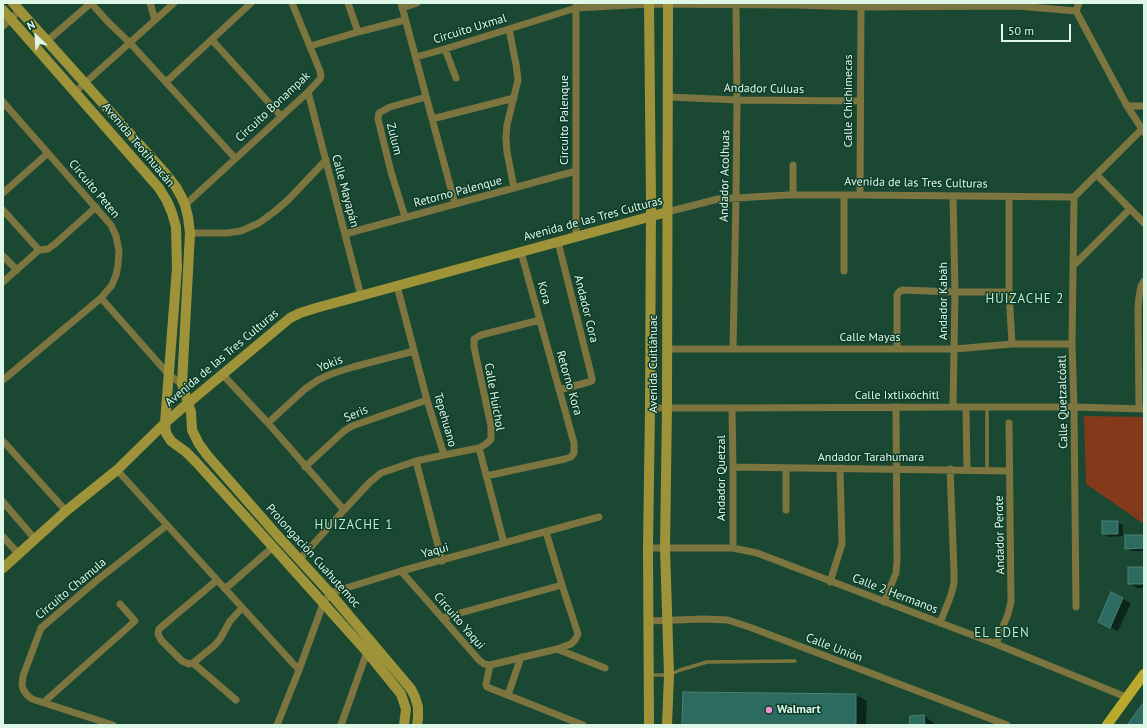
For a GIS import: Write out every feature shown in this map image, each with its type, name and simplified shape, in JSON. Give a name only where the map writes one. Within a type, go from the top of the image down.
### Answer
[{"type":"main road","points":[[1106,725],[1144,674]]},
{"type":"street","name":"Avenida Teotihuacán","points":[[13,3],[166,174],[176,187],[185,205],[190,233],[182,384],[187,404]]},
{"type":"street","points":[[47,41],[91,3]]},
{"type":"street","name":"Circuito Bonampak","points":[[91,3],[130,43],[235,158]]},
{"type":"street","points":[[150,3],[155,20]]},
{"type":"street","points":[[75,92],[174,3]]},
{"type":"street","points":[[166,82],[251,3]]},
{"type":"street","name":"Circuito Bonampak","points":[[185,205],[318,82],[321,76],[320,71],[292,3]]},
{"type":"street","points":[[348,3],[358,32]]},
{"type":"street","points":[[417,3],[401,5],[455,204]]},
{"type":"street","points":[[1074,197],[1143,130],[1127,106],[1076,11],[1079,3]]},
{"type":"street","name":"Circuito Uxmal","points":[[416,57],[509,29],[576,6],[650,4],[796,4],[861,8],[1018,4],[1076,11]]},
{"type":"street","name":"Avenida Cuitláhuac","points":[[649,725],[648,548],[650,408],[650,4]]},
{"type":"street","name":"Avenida Cuitláhuac","points":[[667,725],[668,675],[665,548],[667,408],[668,4]]},
{"type":"street","name":"Andador Acolhuas","points":[[733,349],[737,100],[736,4]]},
{"type":"street","name":"Circuito Palenque","points":[[576,6],[576,237]]},
{"type":"street","name":"Calle Chichimecas","points":[[860,195],[861,8]]},
{"type":"street","name":"Avenida Teotihuacán","points":[[3,10],[7,23],[75,92],[159,188],[172,213],[176,227],[177,268],[165,424]]},
{"type":"street","points":[[7,23],[20,11]]},
{"type":"street","points":[[310,46],[405,20]]},
{"type":"street","points":[[509,29],[518,73],[518,80],[507,125],[506,137],[507,152],[514,188]]},
{"type":"street","points":[[212,40],[281,116]]},
{"type":"street","points":[[445,49],[456,78]]},
{"type":"street","name":"Calle Mayapán","points":[[308,92],[361,296]]},
{"type":"street","name":"Zulum","points":[[405,217],[391,172],[378,119],[379,113],[390,107],[426,97]]},
{"type":"street","name":"Andador Culuas","points":[[668,97],[737,100],[860,101]]},
{"type":"street","points":[[432,119],[514,98]]},
{"type":"street","name":"Circuito Peten","points":[[3,380],[101,298],[112,285],[116,275],[119,251],[116,236],[111,224],[4,104]]},
{"type":"street","points":[[1127,106],[1144,106]]},
{"type":"street","points":[[3,193],[48,153]]},
{"type":"street","points":[[190,233],[227,233],[241,231],[258,223],[287,201],[326,160]]},
{"type":"street","points":[[793,165],[793,195]]},
{"type":"street","name":"Retorno Palenque","points":[[345,234],[576,171]]},
{"type":"street","points":[[1097,175],[1144,223]]},
{"type":"street","name":"Avenida de las Tres Culturas","points":[[117,470],[187,404],[290,318],[300,313],[718,199],[793,195],[1074,197]]},
{"type":"street","points":[[844,195],[844,271]]},
{"type":"street","name":"Andador Kabáh","points":[[953,196],[955,292],[953,407]]},
{"type":"street","points":[[1009,196],[1009,292],[1012,344]]},
{"type":"street","name":"Calle Quetzalcóatl","points":[[1074,197],[1072,344],[1076,607]]},
{"type":"street","points":[[3,282],[39,250],[48,249],[56,243],[96,207]]},
{"type":"street","points":[[1073,266],[1130,209]]},
{"type":"street","points":[[3,210],[39,250]]},
{"type":"street","name":"Andador Cora","points":[[558,242],[592,378],[592,381],[559,390]]},
{"type":"street","name":"Kora","points":[[474,339],[481,335],[540,320],[521,252]]},
{"type":"street","points":[[3,256],[17,270]]},
{"type":"street","points":[[1142,409],[1138,309],[1141,286],[1144,281]]},
{"type":"street","name":"Tepehuano","points":[[300,559],[370,482],[381,473],[416,461],[444,456],[427,400],[397,286]]},
{"type":"street","points":[[897,349],[897,296],[902,290],[1009,292]]},
{"type":"street","points":[[101,298],[169,375],[182,384]]},
{"type":"street","name":"Retorno Kora","points":[[486,476],[565,459],[571,457],[574,453],[574,443],[540,320]]},
{"type":"street","name":"Calle Huichol","points":[[474,339],[474,347],[491,426],[491,439],[479,448]]},
{"type":"street","name":"Calle Mayas","points":[[667,349],[955,349],[1012,344],[1072,344]]},
{"type":"street","name":"Yokis","points":[[268,424],[318,380],[353,367],[414,351]]},
{"type":"street","points":[[222,375],[268,424],[344,510]]},
{"type":"street","name":"Seris","points":[[305,467],[344,431],[352,426],[427,400]]},
{"type":"street","name":"Prolongación Cuahutemoc","points":[[187,404],[190,412],[192,430],[199,444],[207,455],[330,593],[411,689],[418,707],[417,725]]},
{"type":"street","points":[[884,602],[896,573],[897,561],[896,407]]},
{"type":"street","points":[[966,407],[967,470]]},
{"type":"street","name":"Calle Ixtlixóchitl","points":[[650,408],[1074,407],[1142,409]]},
{"type":"street","name":"Andador Quetzal","points":[[732,408],[733,548]]},
{"type":"street","name":"Andador Perote","points":[[996,644],[1012,602],[1009,423]]},
{"type":"street","name":"Prolongación Cuahutemoc","points":[[165,424],[166,433],[171,441],[186,452],[196,462],[367,652],[401,694],[406,709],[404,725]]},
{"type":"street","points":[[3,441],[66,511]]},
{"type":"street","points":[[444,456],[479,448],[504,544]]},
{"type":"street","points":[[416,461],[442,561]]},
{"type":"street","name":"Andador Tarahumara","points":[[733,468],[950,469],[1010,471]]},
{"type":"street","points":[[786,468],[786,510]]},
{"type":"street","points":[[830,582],[842,544],[840,468]]},
{"type":"street","points":[[940,623],[954,583],[950,469]]},
{"type":"street","points":[[3,568],[66,511],[117,470],[299,670]]},
{"type":"street","points":[[3,502],[35,539]]},
{"type":"street","points":[[583,725],[486,686],[490,665],[557,649],[571,644],[575,640],[578,634],[546,532],[599,517]]},
{"type":"street","name":"Circuito Chamula","points":[[113,725],[32,699],[23,689],[23,676],[41,628],[96,581],[167,525]]},
{"type":"street","name":"Yaqui","points":[[330,593],[401,571],[546,532]]},
{"type":"street","points":[[3,537],[19,554]]},
{"type":"street","points":[[225,589],[273,547]]},
{"type":"street","name":"Calle 2 Hermanos","points":[[648,548],[733,548],[757,554],[996,644],[1126,697]]},
{"type":"street","name":"Circuito Yaqui","points":[[401,571],[478,660],[484,664],[490,665]]},
{"type":"street","points":[[217,580],[159,629],[158,634],[161,640],[182,661],[191,664],[236,700]]},
{"type":"street","points":[[442,618],[562,586]]},
{"type":"street","points":[[277,725],[323,604],[330,593]]},
{"type":"street","points":[[44,702],[134,620],[120,604]]},
{"type":"street","points":[[191,664],[197,662],[215,645],[230,621],[242,608]]},
{"type":"street","name":"Calle Unión","points":[[649,621],[704,619],[728,620],[1006,725]]},
{"type":"street","points":[[557,649],[605,668]]},
{"type":"street","points":[[341,725],[367,652]]},
{"type":"street","points":[[508,695],[521,657]]},
{"type":"lane","points":[[987,407],[987,470]]},
{"type":"lane","points":[[649,676],[668,675],[707,662],[795,661]]},
{"type":"shaded area","points":[[1084,416],[1144,417],[1144,524],[1086,484]]},
{"type":"building","points":[[1102,521],[1118,521],[1118,534],[1102,534]]},
{"type":"building","points":[[1125,535],[1144,535],[1144,548],[1125,549]]},
{"type":"building","points":[[1128,567],[1144,567],[1144,584],[1128,584]]},
{"type":"building","points":[[1111,592],[1123,598],[1110,628],[1098,622]]},
{"type":"building","name":"Walmart","points":[[683,692],[856,694],[856,725],[682,725]]},
{"type":"building","points":[[1144,702],[1144,725],[1127,725]]},
{"type":"building","points":[[924,715],[925,725],[909,725],[910,716]]},
{"type":"place","name":"Walmart","points":[[769,710]]},
{"type":"district","name":"HUIZACHE 2","points":[[1025,299]]},
{"type":"district","name":"HUIZACHE 1","points":[[354,525]]},
{"type":"district","name":"EL EDEN","points":[[1002,633]]}]
